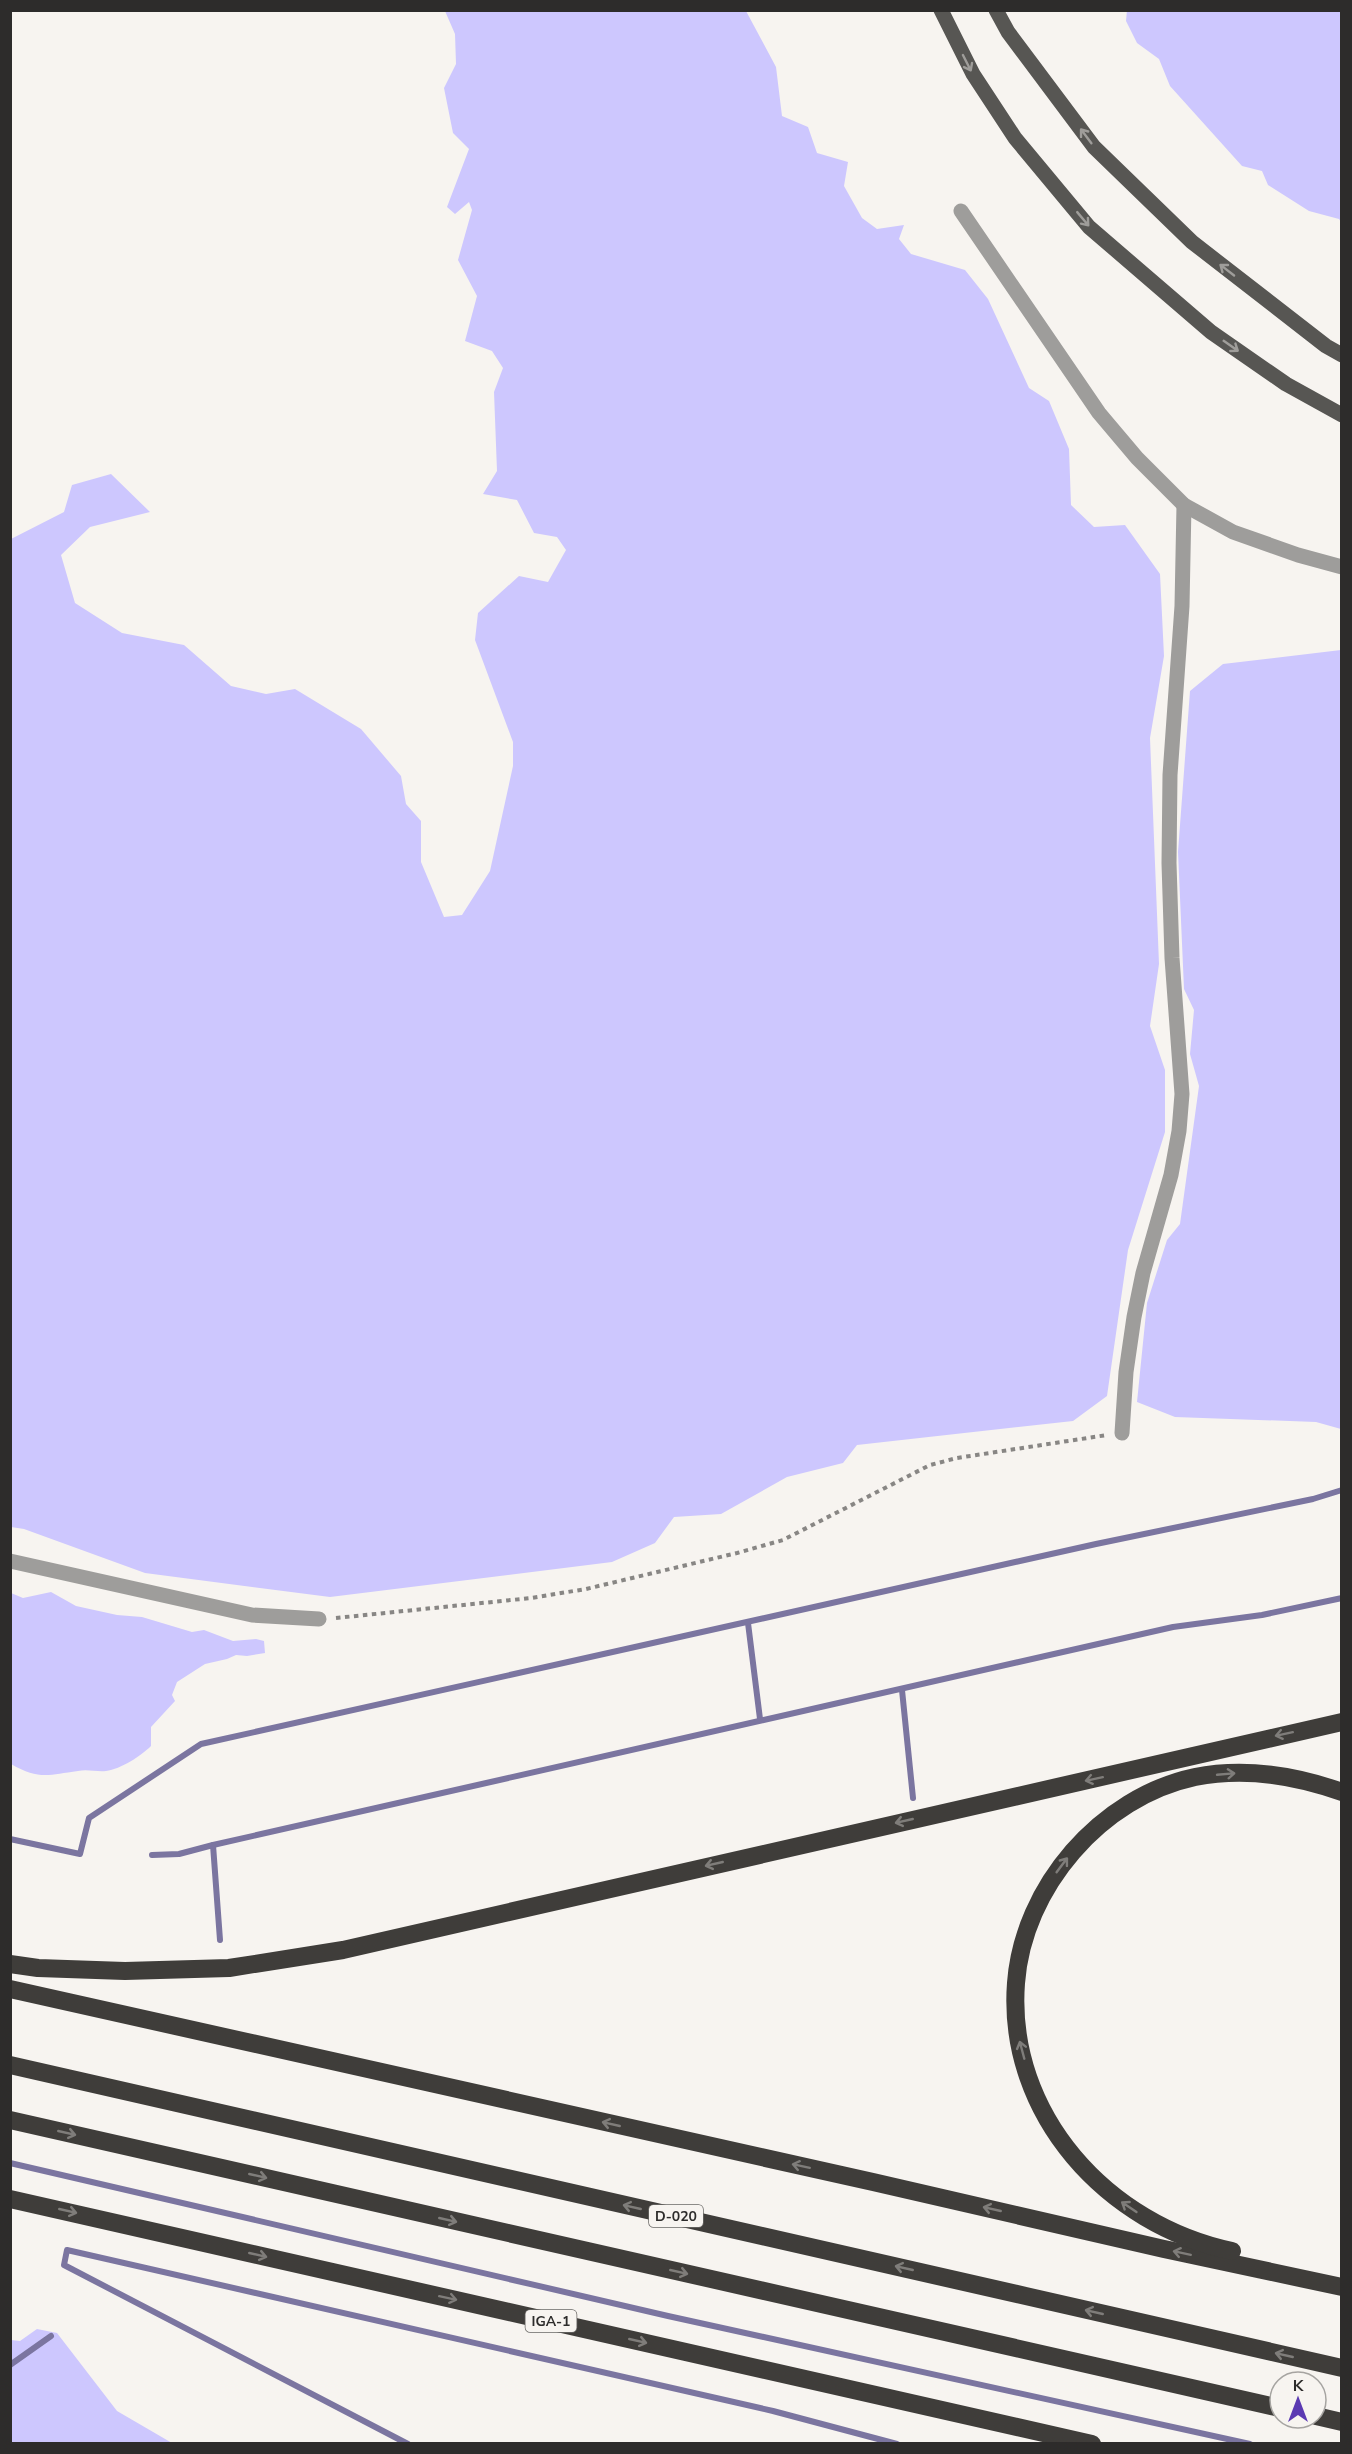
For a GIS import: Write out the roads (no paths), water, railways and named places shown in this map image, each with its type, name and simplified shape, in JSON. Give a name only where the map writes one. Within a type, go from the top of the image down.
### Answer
[{"type":"highway","points":[[10,1964],[38,1968],[125,1971],[229,1968],[343,1950],[1341,1722]]},
{"type":"highway","points":[[1341,1792],[1275,1773],[1230,1773],[1194,1777],[1173,1784],[1113,1814],[1071,1853],[1055,1874],[1039,1903],[1022,1951],[1016,1982],[1016,2007],[1018,2037],[1044,2113],[1076,2160],[1100,2186],[1148,2220],[1175,2234],[1210,2247],[1277,2261],[1341,2279]]},
{"type":"highway","points":[[10,1989],[1341,2287]]},
{"type":"highway","name":"D-020","points":[[10,2065],[1341,2368]]},
{"type":"highway","points":[[10,2120],[1268,2405]]},
{"type":"highway","name":"IGA-1","points":[[10,2199],[1092,2444]]},
{"type":"main road","points":[[941,10],[973,74],[1016,138],[1089,227],[1211,332],[1286,384],[1341,415]]},
{"type":"main road","points":[[996,10],[1008,32],[1094,147],[1192,242],[1326,346],[1341,355]]},
{"type":"street","points":[[961,211],[1099,413],[1137,458],[1184,505],[1233,532],[1298,555],[1341,567]]},
{"type":"street","points":[[1122,1433],[1126,1372],[1134,1317],[1143,1273],[1171,1175],[1179,1131],[1181,1103],[1168,863],[1170,776],[1182,606],[1184,505]]},
{"type":"street","points":[[10,1561],[252,1615],[319,1619]]},
{"type":"waterway","points":[[10,1839],[80,1854],[89,1818],[201,1744],[1096,1544],[1313,1499],[1342,1490]]},
{"type":"waterway","points":[[213,1845],[1173,1627],[1262,1615],[1342,1598]]},
{"type":"waterway","points":[[748,1623],[760,1719]]},
{"type":"waterway","points":[[902,1690],[913,1798]]},
{"type":"waterway","points":[[152,1855],[179,1854],[213,1845],[220,1940]]},
{"type":"waterway","points":[[10,2163],[668,2316],[1250,2444]]},
{"type":"waterway","points":[[408,2444],[64,2265],[67,2250],[773,2411],[897,2444]]},
{"type":"waterway","points":[[10,2365],[51,2336]]}]
